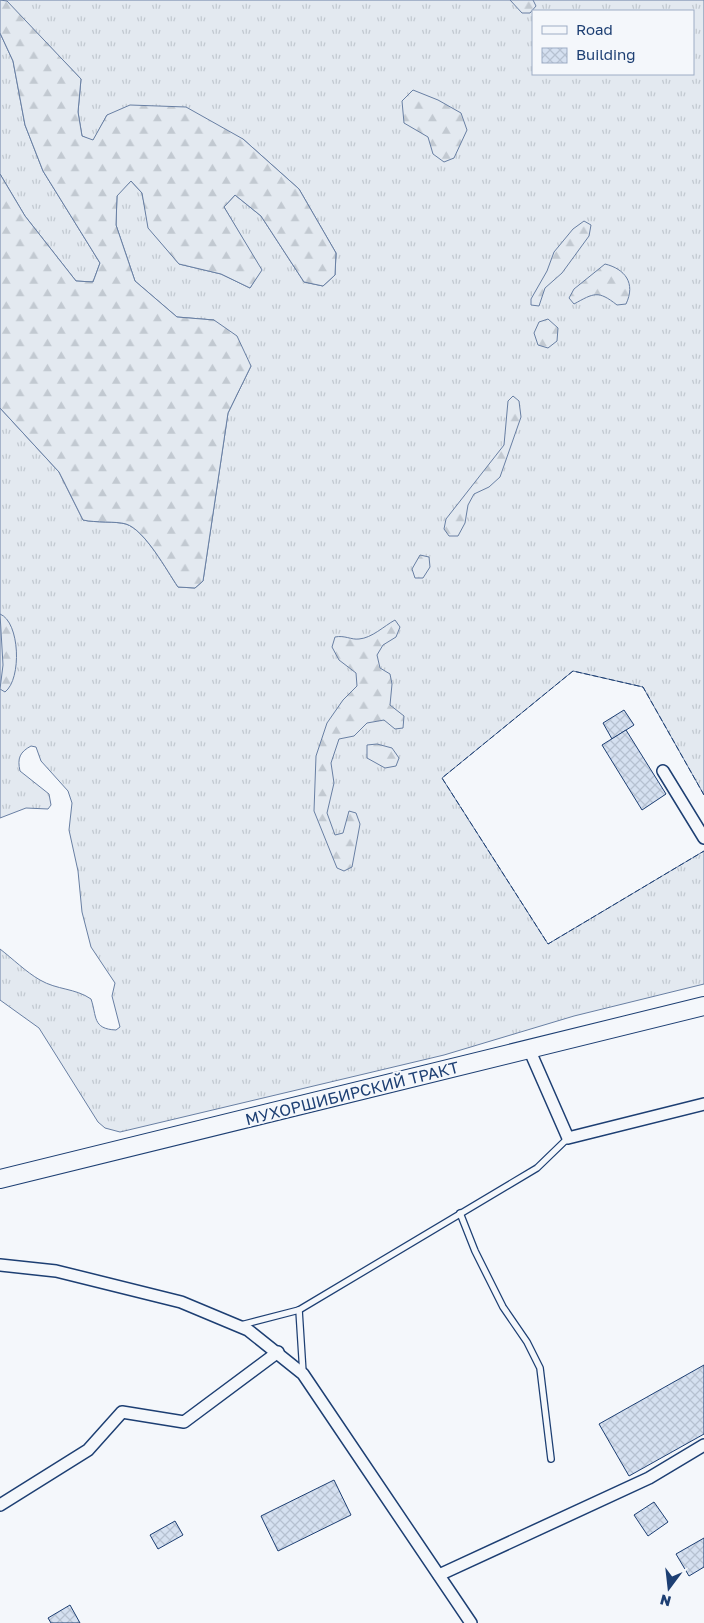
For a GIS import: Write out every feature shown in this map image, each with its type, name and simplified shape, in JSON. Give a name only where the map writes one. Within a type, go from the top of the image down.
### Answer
[{"type":"main road","name":"МУХОРШИБИРСКИЙ ТРАКТ","points":[[0,1179],[704,1006]]},
{"type":"street","points":[[664,771],[704,838]]},
{"type":"street","points":[[529,1049],[568,1138],[704,1104]]},
{"type":"street","points":[[0,1265],[56,1271],[181,1302],[248,1330],[278,1352],[303,1374],[471,1623]]},
{"type":"street","points":[[0,1505],[88,1450],[122,1412],[184,1422],[278,1352]]},
{"type":"street","points":[[439,1575],[649,1478],[704,1444]]},
{"type":"lane","points":[[238,1326],[299,1310],[460,1212],[537,1168],[568,1138]]},
{"type":"lane","points":[[460,1212],[475,1251],[503,1306],[528,1342],[540,1368],[551,1459]]},
{"type":"lane","points":[[299,1310],[303,1374]]},
{"type":"green space","points":[[0,0],[704,0],[704,795],[643,687],[573,671],[442,778],[548,944],[704,851],[704,984],[574,1016],[444,1055],[120,1132],[105,1128],[98,1122],[39,1028],[0,1000],[0,949],[40,980],[53,986],[85,995],[91,999],[97,1020],[103,1027],[116,1030],[120,1027],[112,996],[115,983],[91,947],[82,912],[78,871],[69,830],[72,803],[68,791],[41,761],[36,747],[31,746],[22,753],[19,759],[20,771],[49,794],[51,805],[48,809],[26,808],[0,818],[0,408],[59,472],[83,520],[122,523],[133,528],[148,542],[178,587],[195,588],[203,581],[228,413],[251,366],[214,320],[177,317],[135,281],[116,225],[117,195],[131,181],[142,193],[149,228],[179,264],[221,274],[250,288],[261,270],[224,207],[235,195],[261,216],[304,282],[323,286],[335,275],[336,253],[299,189],[243,139],[107,115],[93,141],[82,136],[78,112],[81,79],[7,2]]},
{"type":"green space","points":[[0,0],[7,1],[81,79],[78,112],[82,136],[93,140],[107,115],[130,105],[186,107],[243,139],[299,189],[336,253],[335,275],[323,286],[304,282],[261,216],[235,195],[224,207],[262,270],[250,288],[221,274],[179,264],[148,228],[142,193],[131,181],[117,196],[116,225],[135,281],[177,317],[214,320],[237,336],[251,366],[228,413],[203,581],[195,588],[178,587],[148,542],[133,528],[122,523],[83,520],[59,472],[0,408],[0,174],[25,216],[76,281],[93,282],[100,263],[43,171],[25,125],[13,61],[0,33]]},
{"type":"green space","points":[[510,0],[533,0],[536,6],[530,13],[522,13]]},
{"type":"green space","points":[[0,33],[13,61],[25,125],[43,171],[100,263],[93,282],[76,281],[25,216],[0,174]]},
{"type":"green space","points":[[413,90],[438,100],[461,113],[467,130],[454,158],[444,162],[433,154],[428,137],[404,123],[402,101]]},
{"type":"green space","points":[[584,221],[591,225],[589,236],[562,273],[545,288],[539,306],[531,305],[531,299],[547,271],[554,252],[573,229]]},
{"type":"green space","points":[[605,264],[618,269],[627,278],[630,290],[626,304],[617,305],[605,297],[596,295],[586,297],[574,304],[569,298],[574,289]]},
{"type":"green space","points":[[548,319],[558,328],[557,341],[548,348],[538,345],[534,333],[539,322]]},
{"type":"green space","points":[[513,396],[519,401],[521,417],[500,477],[489,487],[474,494],[468,505],[465,523],[458,536],[449,536],[444,529],[446,519],[504,445],[508,401]]},
{"type":"green space","points":[[420,555],[429,557],[430,567],[423,578],[415,578],[412,569]]},
{"type":"green space","points":[[0,614],[7,619],[12,628],[16,651],[14,675],[5,692],[0,689],[3,665]]},
{"type":"green space","points":[[395,620],[400,627],[396,637],[383,645],[377,655],[380,668],[390,674],[392,684],[390,705],[404,716],[403,728],[395,729],[384,720],[367,723],[354,736],[339,739],[331,763],[334,783],[327,813],[335,835],[343,833],[349,811],[356,813],[360,824],[352,867],[344,871],[337,868],[314,811],[316,756],[327,723],[343,700],[357,686],[356,673],[339,660],[332,647],[335,637],[364,638]]},
{"type":"green space","points":[[377,744],[392,748],[399,758],[396,766],[385,768],[367,758],[367,745]]},
{"type":"building","points":[[624,710],[634,725],[612,739],[603,723]]},
{"type":"building","points":[[626,730],[666,794],[642,810],[602,745]]},
{"type":"building","points":[[704,1365],[704,1434],[629,1476],[599,1424]]},
{"type":"building","points":[[334,1480],[351,1515],[278,1551],[261,1516]]},
{"type":"building","points":[[654,1502],[668,1522],[648,1536],[634,1515]]},
{"type":"building","points":[[175,1521],[183,1535],[158,1549],[150,1535]]},
{"type":"building","points":[[704,1538],[704,1567],[689,1576],[676,1554]]},
{"type":"building","points":[[70,1605],[80,1623],[51,1623],[48,1618]]},
{"type":"fence","points":[[704,795],[643,687],[573,671],[442,778],[548,944],[704,851]]}]
